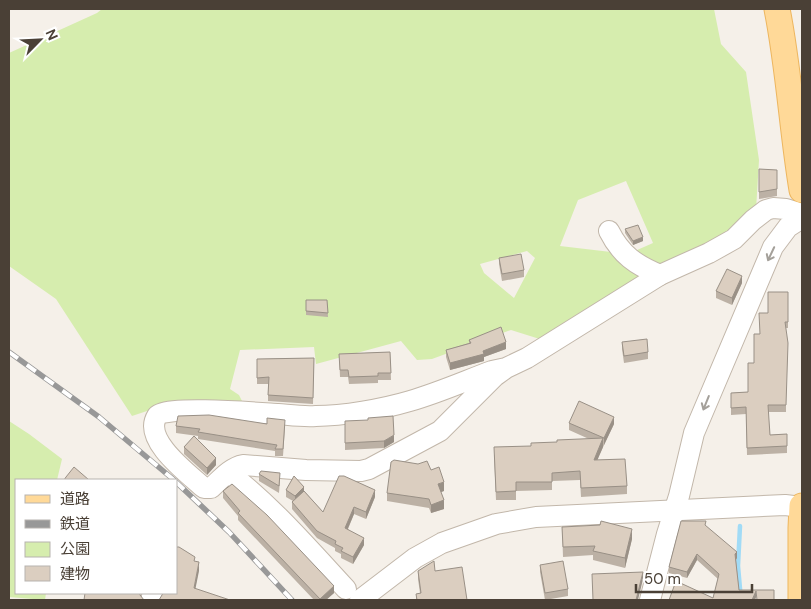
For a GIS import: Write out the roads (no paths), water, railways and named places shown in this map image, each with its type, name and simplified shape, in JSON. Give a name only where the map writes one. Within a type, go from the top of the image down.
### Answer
[{"type":"main road","points":[[777,9],[795,62],[795,146],[802,190]]},
{"type":"main road","points":[[801,600],[802,506]]},
{"type":"street","points":[[506,368],[492,371],[410,401],[358,411],[316,416],[185,410],[161,413],[157,416],[156,431],[162,448],[169,457],[204,488],[211,488],[239,466],[306,470],[361,471],[369,469],[440,431],[495,376],[506,368],[527,358],[660,275],[718,248],[734,238],[766,210],[773,208],[786,209],[802,214]]},
{"type":"street","points":[[650,600],[694,433],[749,301],[774,247],[788,228],[802,218]]},
{"type":"street","points":[[610,231],[619,248],[639,266],[660,275]]},
{"type":"street","points":[[229,473],[242,483],[289,529],[353,595],[442,543],[496,524],[536,517],[785,505],[802,506]]},
{"type":"waterway","points":[[740,526],[738,566],[741,600]]},
{"type":"railway","points":[[9,352],[99,417],[173,479]]},
{"type":"railway","points":[[178,484],[229,532],[292,600]]}]
